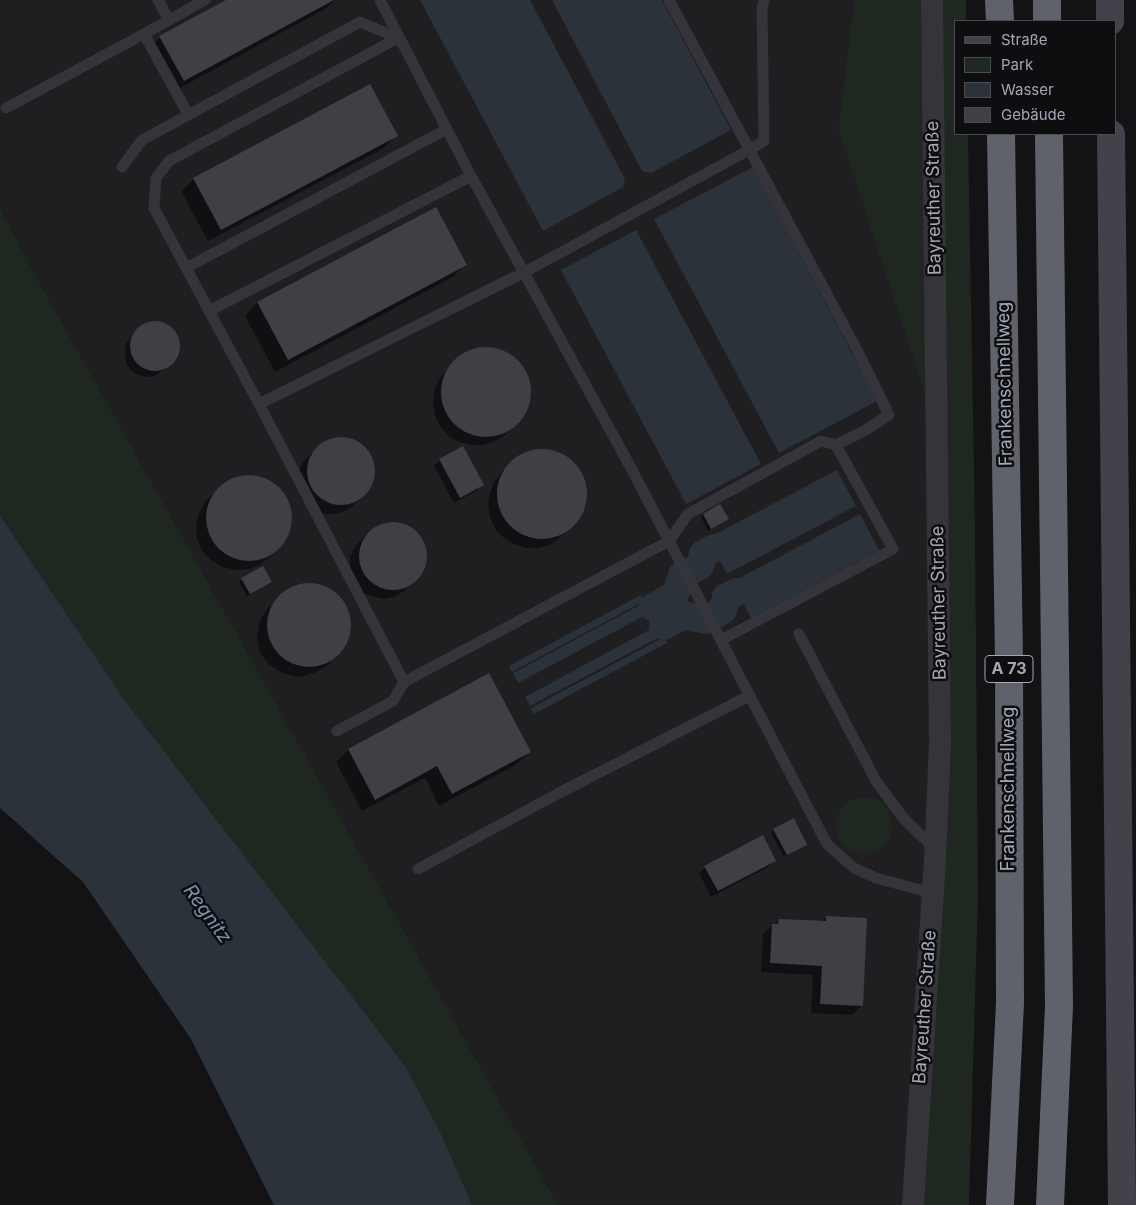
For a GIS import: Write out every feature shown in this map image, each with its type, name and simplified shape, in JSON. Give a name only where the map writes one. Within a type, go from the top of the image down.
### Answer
[{"type":"highway","points":[[1000,0],[1000,20]]},
{"type":"highway","points":[[1047,0],[1047,20]]},
{"type":"highway","name":"Frankenschnellweg","points":[[1000,1205],[1010,1003],[1009,669],[1001,135]]},
{"type":"highway","name":"A 73","points":[[1048,135],[1059,1006],[1050,1205]]},
{"type":"main road","points":[[1110,0],[1110,20]]},
{"type":"main road","points":[[1111,135],[1122,1205]]},
{"type":"street","name":"Bayreuther Straße","points":[[912,1205],[935,844],[940,734],[932,0]]},
{"type":"lane","points":[[158,0],[169,20]]},
{"type":"lane","points":[[6,108],[205,0]]},
{"type":"lane","points":[[380,0],[398,38],[669,541],[827,844],[854,868],[876,878],[932,893]]},
{"type":"lane","points":[[337,731],[393,701],[404,682],[669,541],[688,514],[821,441],[836,445],[864,431],[889,415],[857,350],[669,0]]},
{"type":"lane","points":[[259,404],[525,272],[764,141],[762,8],[764,0]]},
{"type":"lane","points":[[122,167],[142,140],[360,22],[398,38]]},
{"type":"lane","points":[[144,34],[188,114]]},
{"type":"lane","points":[[398,38],[169,160],[156,178],[154,208],[404,682]]},
{"type":"lane","points":[[186,268],[447,129]]},
{"type":"lane","points":[[209,311],[472,176]]},
{"type":"lane","points":[[721,640],[893,549],[836,445]]},
{"type":"lane","points":[[799,634],[876,781],[904,819],[928,842],[935,844]]},
{"type":"lane","points":[[418,870],[559,793],[749,696]]},
{"type":"shaded area","points":[[0,0],[854,0],[838,130],[932,415],[931,737],[904,1205],[558,1205],[42,287],[0,208]]},
{"type":"green space","points":[[854,0],[966,0],[966,20],[954,20],[954,135],[968,135],[975,526],[978,897],[969,1205],[904,1205],[930,781],[932,415],[838,130]]},
{"type":"green space","points":[[0,208],[42,287],[558,1205],[472,1205],[443,1138],[123,698],[0,515]]},
{"type":"green space","points":[[858,797],[870,797],[880,801],[888,809],[892,825],[888,841],[880,849],[870,853],[858,853],[848,849],[840,841],[836,831],[836,819],[840,809],[848,801]]},
{"type":"water","points":[[420,0],[530,0],[625,179],[623,187],[543,231]]},
{"type":"water","points":[[552,0],[662,0],[731,130],[651,173],[642,171]]},
{"type":"water","points":[[753,167],[877,401],[779,453],[654,219]]},
{"type":"water","points":[[636,230],[761,464],[686,504],[561,270]]},
{"type":"water","points":[[837,470],[856,506],[727,574],[708,538]]},
{"type":"water","points":[[860,514],[879,550],[751,618],[732,582]]},
{"type":"water","name":"Regnitz","points":[[0,515],[123,698],[405,1066],[443,1138],[472,1205],[274,1205],[191,1039],[83,882],[0,808]]},
{"type":"water","points":[[641,595],[644,601],[512,672],[509,666]]},
{"type":"water","points":[[649,600],[655,610],[518,683],[513,673]]},
{"type":"water","points":[[662,623],[667,633],[530,706],[525,697]]},
{"type":"water","points":[[664,637],[667,643],[534,714],[531,708]]},
{"type":"building","points":[[226,0],[334,0],[184,81],[159,36]]},
{"type":"building","points":[[370,84],[398,136],[221,230],[193,178]]},
{"type":"building","points":[[436,207],[467,265],[288,360],[257,302]]},
{"type":"building","points":[[155,321],[169,325],[176,332],[180,346],[176,360],[169,367],[155,371],[141,367],[134,360],[130,346],[134,332],[141,325]]},
{"type":"building","points":[[486,347],[503,351],[518,360],[527,375],[531,392],[527,409],[518,424],[503,433],[486,437],[469,433],[454,424],[445,409],[441,392],[445,375],[454,360],[469,351]]},
{"type":"building","points":[[348,437],[360,443],[369,452],[375,464],[373,484],[365,495],[348,505],[334,505],[317,495],[309,484],[307,464],[317,447],[328,439]]},
{"type":"building","points":[[463,446],[484,485],[460,498],[439,459]]},
{"type":"building","points":[[542,449],[559,453],[574,462],[583,477],[587,494],[583,511],[574,526],[559,535],[542,539],[525,535],[510,526],[501,511],[497,494],[501,477],[510,462],[525,453]]},
{"type":"building","points":[[241,475],[257,475],[266,478],[280,487],[289,501],[292,518],[289,535],[280,549],[266,558],[257,561],[241,561],[225,554],[213,542],[206,526],[206,510],[213,494],[225,482]]},
{"type":"building","points":[[720,504],[729,519],[711,529],[703,514]]},
{"type":"building","points":[[386,522],[400,522],[412,527],[422,537],[427,549],[427,563],[422,575],[412,585],[400,590],[386,590],[374,585],[364,575],[359,563],[359,549],[364,537],[374,527]]},
{"type":"building","points":[[263,566],[272,582],[250,594],[241,578]]},
{"type":"building","points":[[309,583],[325,586],[339,595],[348,609],[351,625],[348,641],[339,655],[325,664],[309,667],[293,664],[279,655],[270,641],[267,625],[270,609],[279,595],[293,586]]},
{"type":"building","points":[[489,673],[531,752],[452,794],[437,766],[375,800],[348,749]]},
{"type":"building","points":[[794,818],[807,845],[787,855],[773,829]]},
{"type":"building","points":[[763,835],[776,861],[718,891],[704,866]]},
{"type":"building","points":[[826,916],[867,918],[863,1006],[820,1004],[822,966],[770,963],[772,924],[778,924],[779,919],[826,921]]},
{"type":"waterway","points":[[653,607],[675,595],[682,575],[700,566],[703,554],[714,548]]},
{"type":"waterway","points":[[663,626],[684,615],[706,620],[723,610],[726,597],[737,592]]}]
